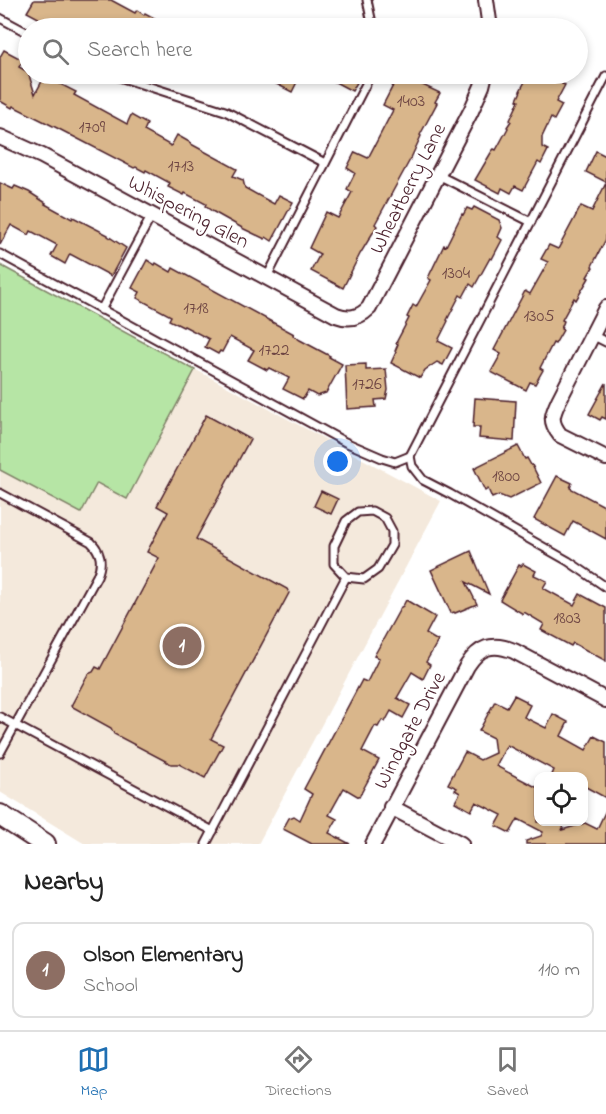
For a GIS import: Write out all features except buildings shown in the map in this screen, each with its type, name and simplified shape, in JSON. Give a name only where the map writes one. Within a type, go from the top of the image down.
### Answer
[{"type":"street","points":[[486,0],[489,18]]},
{"type":"street","name":"Wheatberry Lane","points":[[358,317],[369,308],[471,111],[482,84]]},
{"type":"street","name":"Whispering Glen","points":[[0,137],[42,156],[336,315],[358,317]]},
{"type":"street","points":[[606,308],[552,414],[553,423],[560,435],[606,458]]},
{"type":"street","name":"Windgate Drive","points":[[373,844],[473,657],[482,650],[492,646],[514,651],[606,700]]},
{"type":"street","points":[[391,807],[461,844]]},
{"type":"street","points":[[0,815],[45,844]]},
{"type":"lane","points":[[367,0],[370,18]]},
{"type":"lane","points":[[0,18],[18,28]]},
{"type":"lane","points":[[606,76],[410,456],[412,466],[423,480],[568,561],[606,587]]},
{"type":"lane","points":[[142,84],[225,111],[325,163]]},
{"type":"lane","points":[[267,277],[366,84]]},
{"type":"lane","points":[[438,175],[531,222]]},
{"type":"lane","points":[[101,310],[152,215]]},
{"type":"lane","points":[[0,254],[345,442],[395,462],[410,456]]},
{"type":"lane","points":[[592,335],[606,342]]},
{"type":"lane","points":[[0,493],[91,542],[100,554],[101,561],[100,569],[0,753]]},
{"type":"lane","points":[[372,511],[385,518],[392,531],[392,545],[378,569],[363,579],[346,577],[334,564],[334,546],[346,521],[358,512],[372,511]]},
{"type":"lane","points":[[206,844],[346,577]]},
{"type":"lane","points":[[0,717],[213,831]]},
{"type":"shaded area","points":[[0,265],[441,501],[258,844],[85,844],[0,792]]},
{"type":"green space","points":[[0,265],[195,370],[127,499],[97,483],[81,513],[0,470]]},
{"type":"place","name":"Olson Elementary","points":[[182,646]]}]
